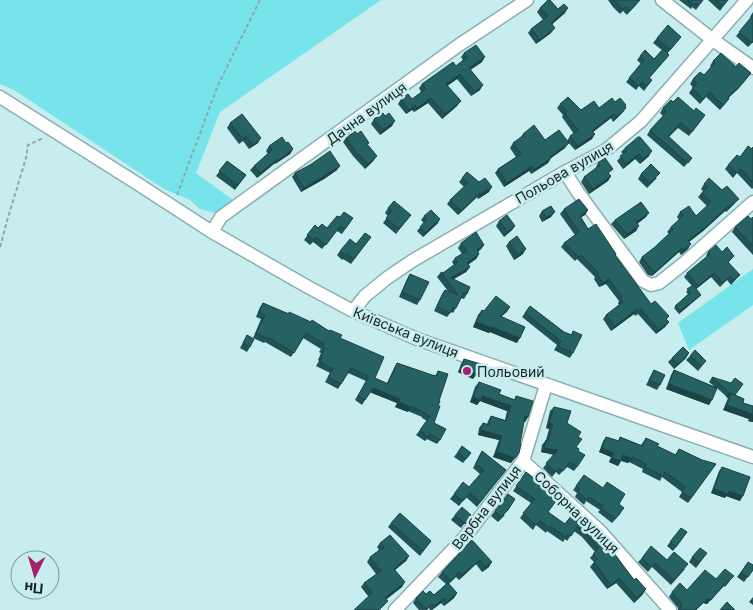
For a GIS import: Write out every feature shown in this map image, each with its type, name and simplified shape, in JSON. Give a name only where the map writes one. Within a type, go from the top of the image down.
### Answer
[{"type":"street","name":"Дачна вулиця","points":[[212,232],[221,218],[459,45],[527,0]]},
{"type":"street","points":[[662,0],[713,40],[753,68]]},
{"type":"street","name":"Польова вулиця","points":[[353,311],[365,296],[412,261],[606,150],[641,121],[747,0]]},
{"type":"street","name":"Київська вулиця","points":[[0,97],[212,232],[353,311],[417,339],[753,457]]},
{"type":"street","points":[[565,172],[644,281],[651,285],[659,283],[683,264],[753,202]]},
{"type":"street","name":"Вербна вулиця","points":[[395,610],[464,537],[523,460],[546,385]]},
{"type":"street","name":"Соборна вулиця","points":[[523,460],[600,531],[670,610]]},
{"type":"path","points":[[173,206],[218,85],[260,0]]},
{"type":"path","points":[[0,247],[26,158],[28,145],[45,137]]},
{"type":"shaded area","points":[[0,0],[381,0],[220,112],[196,173],[233,200],[216,213],[200,209],[190,200],[164,189],[14,90],[0,84]]},
{"type":"shaded area","points":[[753,269],[753,305],[689,350],[678,323]]},
{"type":"building","points":[[548,0],[558,9],[564,4],[568,8],[551,23],[555,28],[540,40],[531,29],[548,16],[540,8]]},
{"type":"building","points":[[614,0],[640,0],[630,11],[626,6],[623,9]]},
{"type":"building","points":[[688,0],[703,0],[699,5],[695,3],[694,5]]},
{"type":"building","points":[[716,0],[728,0],[723,6]]},
{"type":"building","points":[[753,15],[753,41],[752,43],[739,32]]},
{"type":"building","points":[[668,25],[681,37],[670,50],[657,38]]},
{"type":"building","points":[[476,45],[485,57],[469,68],[483,85],[475,92],[460,74],[446,84],[461,101],[445,114],[431,98],[417,108],[415,105],[409,110],[401,99],[408,94],[412,99],[426,89],[422,84],[453,62],[456,66],[467,57],[464,53]]},
{"type":"building","points":[[663,49],[669,55],[649,78],[652,80],[647,86],[642,82],[639,86],[629,78],[644,60],[640,56],[645,50],[654,59]]},
{"type":"building","points":[[721,53],[736,67],[739,63],[751,73],[728,97],[729,99],[723,105],[710,92],[703,99],[692,88],[697,83],[693,79],[700,72],[704,75]]},
{"type":"building","points":[[568,97],[581,110],[594,101],[599,108],[612,98],[615,102],[620,98],[626,105],[626,108],[616,117],[614,114],[592,131],[595,134],[578,146],[570,136],[578,130],[565,113],[567,111],[560,104]]},
{"type":"building","points":[[678,97],[694,111],[696,108],[705,115],[692,132],[681,123],[668,136],[692,158],[688,163],[650,130],[667,112],[663,108],[671,100],[673,102]]},
{"type":"building","points":[[383,113],[385,116],[389,113],[395,121],[383,130],[374,119]]},
{"type":"building","points":[[242,114],[261,138],[253,145],[246,136],[243,139],[230,123]]},
{"type":"building","points":[[534,125],[545,140],[559,130],[569,143],[534,170],[532,166],[507,183],[498,169],[521,154],[513,143]]},
{"type":"building","points":[[355,131],[357,134],[361,131],[369,143],[367,144],[377,156],[368,164],[346,138]]},
{"type":"building","points":[[282,137],[293,149],[260,173],[254,166],[272,150],[269,146]]},
{"type":"building","points":[[638,137],[652,151],[643,159],[639,154],[626,164],[620,156],[627,151],[625,148]]},
{"type":"building","points":[[748,146],[752,149],[753,147],[753,182],[741,169],[737,173],[728,165],[737,155],[740,157]]},
{"type":"building","points":[[330,151],[340,166],[304,188],[295,173]]},
{"type":"building","points":[[605,158],[613,169],[608,173],[611,176],[593,189],[584,177],[600,165],[598,163]]},
{"type":"building","points":[[227,161],[246,175],[238,185],[219,171]]},
{"type":"building","points":[[651,164],[660,173],[650,183],[641,174]]},
{"type":"building","points":[[467,172],[479,182],[485,178],[492,187],[480,193],[461,211],[450,200],[468,183],[462,178]]},
{"type":"building","points":[[709,178],[722,190],[727,186],[739,199],[728,206],[688,241],[691,244],[684,250],[682,248],[655,272],[642,257],[673,230],[671,227],[683,216],[680,212],[689,206],[696,216],[711,202],[702,193],[708,187],[704,184]]},
{"type":"building","points":[[579,199],[588,210],[580,216],[588,229],[596,224],[615,255],[651,304],[655,301],[669,316],[666,319],[669,322],[659,330],[641,309],[638,311],[637,309],[615,326],[606,315],[623,302],[622,297],[609,279],[603,283],[597,274],[599,273],[581,255],[579,257],[564,243],[579,232],[564,209]]},
{"type":"building","points":[[394,201],[411,215],[399,229],[386,218],[392,211],[388,208]]},
{"type":"building","points":[[641,202],[649,213],[636,222],[639,226],[627,234],[615,220]]},
{"type":"building","points":[[551,206],[555,212],[546,218],[542,211]]},
{"type":"building","points":[[431,210],[440,219],[425,233],[420,227],[427,219],[424,216]]},
{"type":"building","points":[[344,212],[353,218],[345,229],[340,226],[326,245],[316,237],[314,240],[307,235],[315,225],[318,228],[322,224],[327,228],[337,216],[340,217]]},
{"type":"building","points":[[507,215],[515,226],[508,232],[499,221]]},
{"type":"building","points":[[748,216],[751,219],[753,217],[753,246],[735,227]]},
{"type":"building","points":[[476,232],[484,245],[477,250],[479,254],[467,263],[470,267],[451,278],[470,287],[467,294],[464,292],[456,308],[453,307],[450,313],[437,306],[445,290],[458,295],[441,272],[443,273],[458,262],[455,258],[467,251],[461,243]]},
{"type":"building","points":[[365,233],[371,237],[354,259],[340,251],[350,239],[356,244]]},
{"type":"building","points":[[517,236],[526,249],[518,255],[509,242]]},
{"type":"building","points":[[716,245],[722,252],[727,247],[734,256],[728,262],[740,275],[733,280],[730,276],[723,283],[714,273],[698,286],[687,273],[710,254],[708,252]]},
{"type":"building","points":[[410,274],[429,282],[420,300],[402,292]]},
{"type":"building","points":[[693,285],[701,295],[680,311],[675,306],[690,293],[687,289]]},
{"type":"building","points":[[496,296],[510,307],[500,316],[525,327],[520,338],[476,322],[482,310],[484,311]]},
{"type":"building","points":[[263,303],[311,322],[312,320],[329,331],[342,335],[340,338],[384,357],[375,378],[388,384],[397,363],[432,375],[437,376],[438,371],[448,374],[434,423],[446,429],[440,440],[430,434],[428,437],[420,430],[430,416],[399,402],[400,399],[373,388],[365,400],[358,396],[369,376],[351,368],[341,384],[328,377],[333,369],[320,362],[325,348],[323,347],[324,344],[306,333],[294,353],[268,337],[268,339],[256,333],[265,315],[259,312]]},
{"type":"building","points":[[530,306],[564,332],[572,335],[573,331],[582,335],[573,353],[558,346],[561,341],[525,313]]},
{"type":"building","points":[[247,335],[254,339],[250,347],[243,343]]},
{"type":"building","points":[[683,347],[689,353],[678,364],[672,358]]},
{"type":"building","points":[[695,350],[706,361],[701,366],[690,356]]},
{"type":"building","points":[[464,359],[481,364],[477,374],[461,368]]},
{"type":"building","points":[[654,370],[665,375],[660,385],[649,380]]},
{"type":"building","points":[[674,370],[717,388],[712,400],[669,384]]},
{"type":"building","points":[[712,377],[731,383],[735,378],[743,384],[735,395],[729,393]]},
{"type":"building","points":[[479,382],[501,390],[499,394],[515,400],[516,396],[533,401],[528,417],[525,416],[519,453],[515,458],[497,452],[502,436],[481,430],[483,423],[489,425],[491,416],[506,421],[511,406],[482,396],[481,400],[473,397]]},
{"type":"building","points":[[731,393],[744,399],[743,403],[753,406],[753,416],[727,405]]},
{"type":"building","points":[[554,407],[571,411],[567,423],[581,432],[578,437],[582,439],[576,447],[579,449],[578,451],[585,455],[577,467],[570,462],[563,471],[559,468],[556,472],[546,463],[558,450],[544,448],[553,424],[549,423]]},
{"type":"building","points":[[606,437],[619,441],[620,437],[642,446],[646,438],[659,444],[657,446],[676,455],[679,449],[702,460],[716,464],[691,498],[682,492],[686,487],[665,472],[663,476],[645,467],[646,464],[632,457],[632,459],[623,455],[621,461],[612,458],[614,453],[602,448]]},
{"type":"building","points":[[462,446],[471,453],[466,459],[458,452]]},
{"type":"building","points":[[482,451],[506,470],[480,502],[470,493],[463,501],[454,494],[463,482],[469,487],[484,470],[476,464]]},
{"type":"building","points":[[722,467],[750,477],[743,496],[729,491],[728,494],[714,489]]},
{"type":"building","points":[[526,472],[559,497],[548,512],[565,524],[575,511],[615,552],[634,580],[636,578],[646,589],[637,598],[619,578],[611,585],[594,562],[598,559],[593,554],[599,548],[585,532],[577,527],[571,536],[568,534],[566,537],[540,521],[536,525],[523,513],[535,499],[516,486]]},
{"type":"building","points":[[584,475],[603,488],[607,482],[625,494],[619,504],[624,508],[615,519],[601,508],[603,506],[589,497],[587,500],[578,492],[580,489],[576,486]]},
{"type":"building","points":[[508,494],[515,499],[501,517],[495,511]]},
{"type":"building","points":[[462,507],[471,515],[465,524],[455,515]]},
{"type":"building","points":[[400,513],[431,541],[423,551],[391,523]]},
{"type":"building","points":[[681,528],[687,532],[676,547],[670,542]]},
{"type":"building","points":[[390,535],[409,556],[394,569],[405,582],[385,598],[388,601],[379,610],[354,610],[372,593],[364,583],[381,571],[370,557],[384,547],[380,543]]},
{"type":"building","points":[[472,540],[492,562],[485,567],[480,560],[462,575],[459,572],[451,581],[442,572]]},
{"type":"building","points":[[651,546],[667,560],[674,552],[688,564],[674,580],[655,563],[651,567],[642,558]]},
{"type":"building","points":[[700,548],[707,553],[699,563],[692,557]]},
{"type":"building","points":[[748,562],[753,565],[753,570],[748,577],[741,573]]},
{"type":"building","points":[[725,569],[734,576],[727,581],[711,600],[707,599],[695,610],[680,610],[681,603],[672,592],[680,583],[687,590],[705,570],[716,579]]},
{"type":"building","points":[[448,583],[457,593],[447,602],[444,598],[435,606],[432,604],[426,609],[416,598],[423,591],[426,594],[430,591],[434,595]]},
{"type":"building","points":[[727,602],[735,610],[720,610]]},
{"type":"place","name":"Польовий","points":[[467,371]]}]
